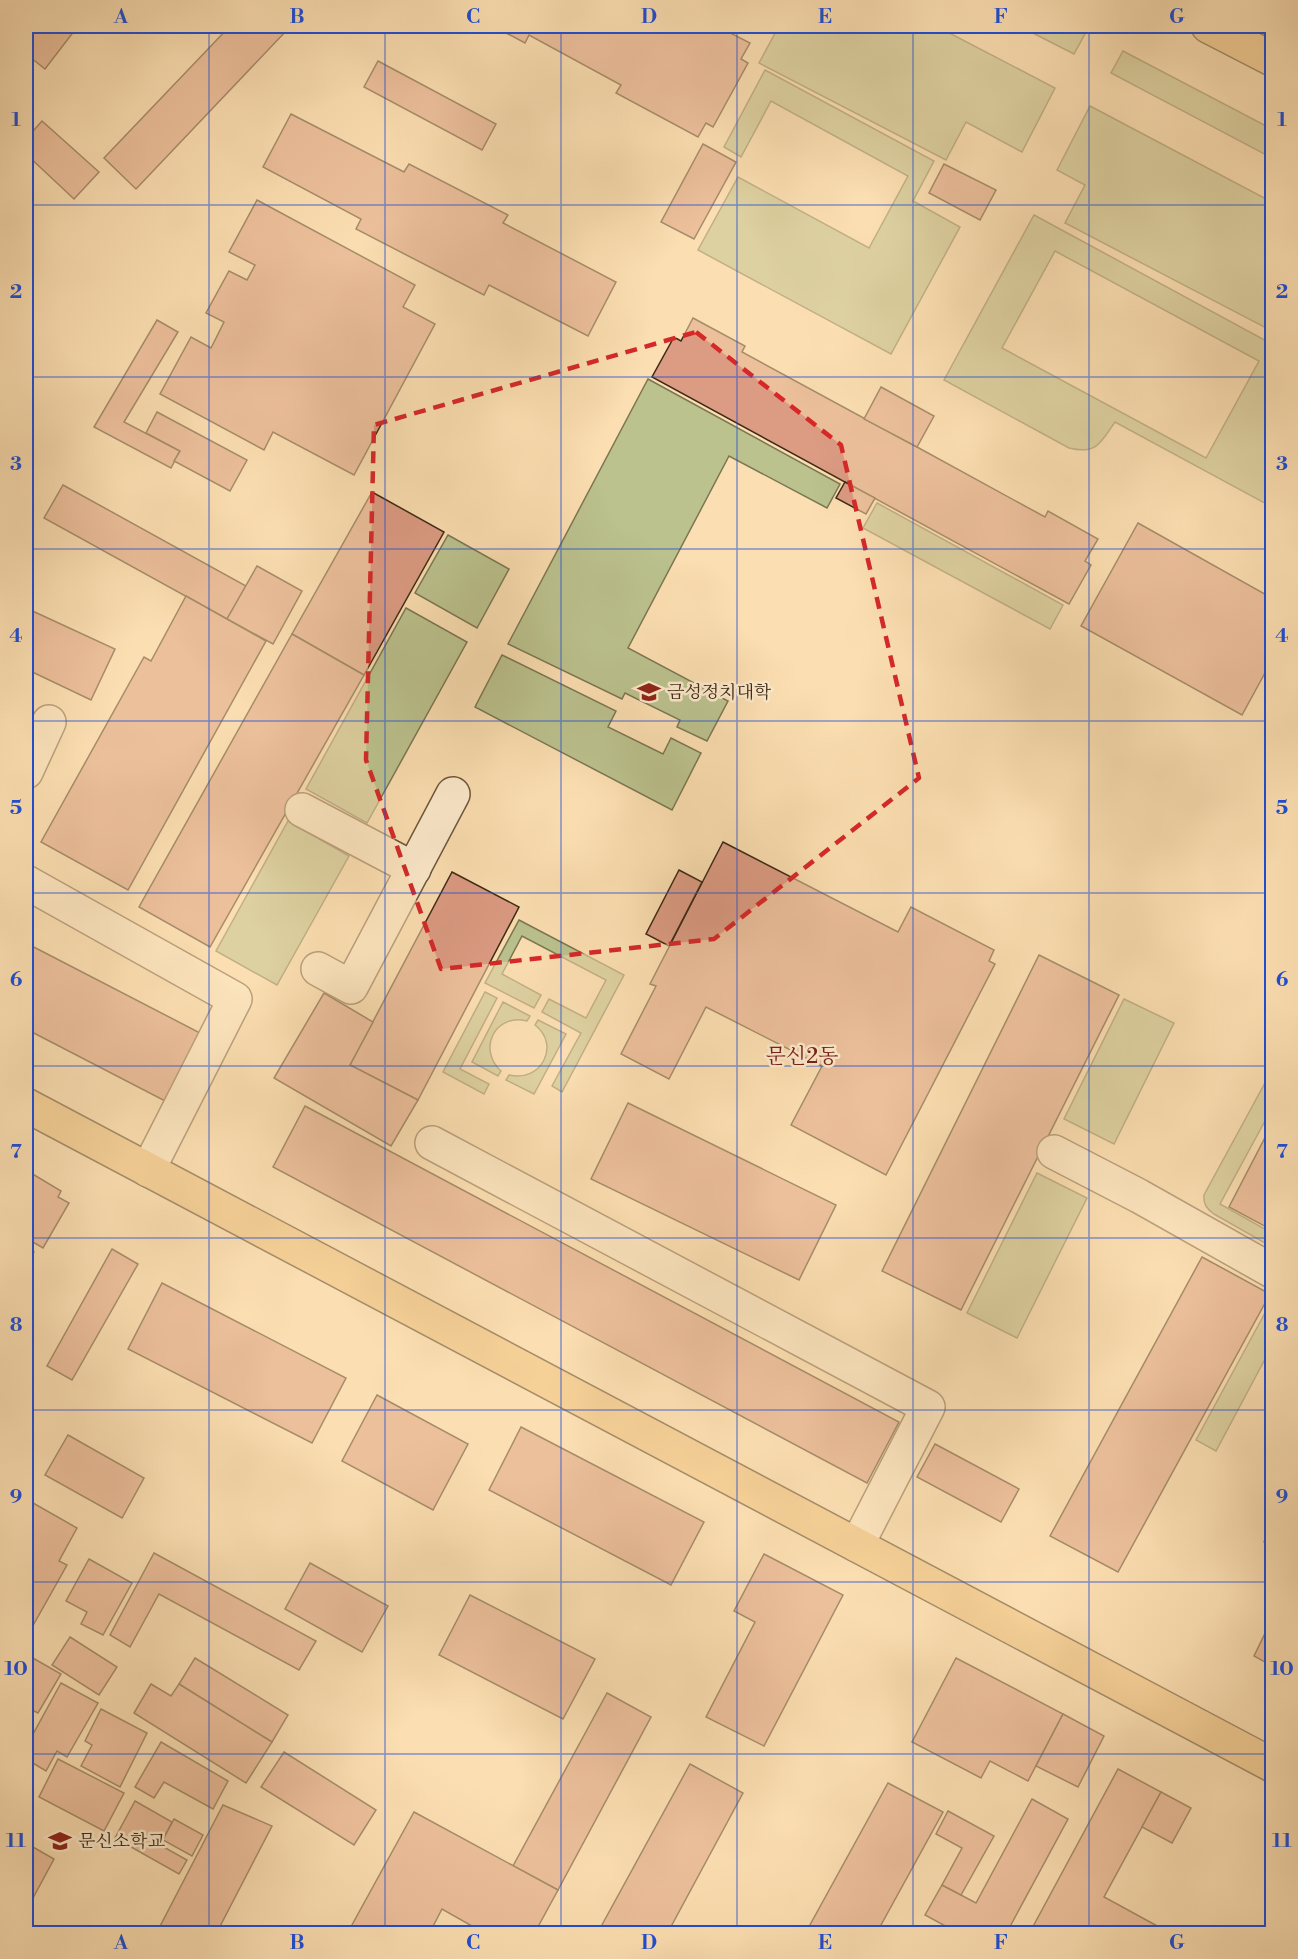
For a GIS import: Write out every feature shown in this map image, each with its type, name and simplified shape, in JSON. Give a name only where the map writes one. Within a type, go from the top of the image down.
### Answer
[{"type":"main road","points":[[1214,27],[1272,59]]},
{"type":"main road","points":[[26,1105],[1272,1765]]},
{"type":"lane","points":[[26,772],[49,722]]},
{"type":"lane","points":[[318,969],[351,987],[453,794]]},
{"type":"lane","points":[[302,810],[414,869]]},
{"type":"lane","points":[[26,882],[235,999],[148,1170]]},
{"type":"lane","points":[[432,1143],[928,1407],[857,1545]]},
{"type":"lane","points":[[1054,1152],[1139,1196],[1272,1271]]},
{"type":"highlighted area","points":[[696,332],[841,445],[919,778],[714,939],[441,969],[366,760],[374,425]]},
{"type":"green space","points":[[779,26],[936,26],[1055,88],[1022,152],[966,122],[946,160],[759,63]]},
{"type":"green space","points":[[1019,26],[1074,26],[1086,32],[1074,54]]},
{"type":"green space","points":[[1123,51],[1272,129],[1272,158],[1111,73]]},
{"type":"green space","points":[[765,70],[934,161],[913,201],[960,227],[891,354],[698,250],[738,177],[869,248],[908,176],[771,101],[741,157],[724,147]]},
{"type":"green space","points":[[1090,106],[1272,202],[1272,331],[1065,223],[1085,185],[1057,170]]},
{"type":"green space","points":[[1034,215],[1272,344],[1272,507],[1115,422],[1102,441],[1092,448],[1078,450],[1069,448],[944,380]],"holes":[[[1055,251],[1259,361],[1206,458],[1002,348]]]},
{"type":"green space","points":[[648,379],[840,484],[827,508],[729,456],[628,648],[728,701],[707,741],[677,727],[680,720],[625,693],[622,699],[508,644]]},
{"type":"green space","points":[[877,503],[1063,605],[1050,629],[863,528]]},
{"type":"green space","points":[[448,535],[509,569],[477,628],[415,593]]},
{"type":"green space","points":[[406,608],[467,642],[367,823],[306,789]]},
{"type":"green space","points":[[502,655],[616,711],[608,727],[663,754],[671,738],[701,753],[672,810],[475,707]]},
{"type":"green space","points":[[288,821],[349,856],[277,985],[216,951]]},
{"type":"green space","points":[[519,920],[624,975],[562,1092],[552,1086],[581,1033],[542,1012],[549,999],[586,1018],[606,980],[522,936],[502,974],[541,995],[534,1008],[485,983]]},
{"type":"green space","points":[[485,992],[497,998],[460,1069],[489,1084],[484,1094],[443,1072]]},
{"type":"green space","points":[[1124,999],[1174,1023],[1114,1144],[1064,1119]]},
{"type":"green space","points":[[503,1002],[530,1016],[527,1021],[506,1022],[493,1035],[490,1053],[501,1071],[498,1076],[472,1062]]},
{"type":"green space","points":[[538,1020],[566,1034],[534,1094],[506,1080],[509,1075],[520,1076],[530,1073],[544,1060],[547,1052],[546,1042],[543,1033],[535,1025]]},
{"type":"green space","points":[[1272,1070],[1272,1108],[1220,1204],[1272,1233],[1272,1247],[1214,1214],[1206,1206],[1204,1195]]},
{"type":"green space","points":[[1037,1173],[1087,1198],[1017,1338],[967,1313]]},
{"type":"green space","points":[[1272,1300],[1272,1346],[1216,1451],[1196,1440]]},
{"type":"building","points":[[36,26],[78,26],[45,69],[26,54],[26,39]]},
{"type":"building","points":[[230,26],[285,26],[287,30],[136,189],[104,158]]},
{"type":"building","points":[[493,26],[717,26],[750,43],[741,59],[748,63],[713,127],[706,123],[698,137],[616,93],[621,85],[529,35],[525,43]]},
{"type":"building","points":[[378,61],[496,124],[482,150],[364,87]]},
{"type":"building","points":[[291,114],[404,172],[409,164],[508,215],[503,223],[616,282],[588,336],[489,285],[484,295],[356,229],[361,219],[263,167]]},
{"type":"building","points":[[42,121],[99,172],[74,199],[26,154],[26,139]]},
{"type":"building","points":[[703,144],[736,162],[694,239],[661,222]]},
{"type":"building","points":[[944,164],[996,190],[980,220],[929,193]]},
{"type":"building","points":[[257,200],[415,285],[403,307],[435,324],[354,475],[273,432],[264,450],[160,394],[191,337],[211,348],[224,322],[206,313],[229,271],[247,280],[255,265],[229,252]]},
{"type":"building","points":[[693,318],[745,346],[742,352],[1045,517],[1048,511],[1098,539],[1085,561],[1091,565],[1069,604],[652,377],[674,337],[681,341]]},
{"type":"building","points":[[157,320],[178,332],[124,422],[180,451],[171,468],[94,427]]},
{"type":"building","points":[[881,387],[934,416],[917,447],[864,419]]},
{"type":"building","points":[[157,412],[247,460],[230,491],[174,461],[180,451],[146,433]]},
{"type":"building","points":[[845,482],[875,498],[866,514],[836,498]]},
{"type":"building","points":[[63,485],[246,586],[227,619],[44,518]]},
{"type":"building","points":[[372,492],[444,532],[364,675],[292,634]]},
{"type":"building","points":[[1138,523],[1272,598],[1272,660],[1242,715],[1081,626]]},
{"type":"building","points":[[257,566],[302,591],[273,644],[227,619]]},
{"type":"building","points":[[186,596],[266,641],[128,890],[41,842],[144,657],[151,661]]},
{"type":"building","points":[[26,608],[115,649],[91,700],[26,669]]},
{"type":"building","points":[[292,634],[364,675],[210,947],[139,907]]},
{"type":"building","points":[[723,842],[898,932],[911,907],[994,950],[989,961],[995,964],[886,1175],[791,1125],[822,1066],[706,1007],[669,1079],[621,1054],[656,986],[650,984]]},
{"type":"building","points":[[679,870],[702,882],[669,946],[646,934]]},
{"type":"building","points":[[452,872],[519,907],[418,1100],[350,1065]]},
{"type":"building","points":[[26,943],[202,1034],[167,1102],[26,1029]]},
{"type":"building","points":[[1039,955],[1119,995],[961,1310],[882,1271]]},
{"type":"building","points":[[324,993],[373,1022],[350,1065],[418,1100],[391,1146],[274,1078]]},
{"type":"building","points":[[628,1103],[836,1205],[799,1280],[591,1179]]},
{"type":"building","points":[[305,1106],[899,1422],[867,1483],[273,1167]]},
{"type":"building","points":[[1272,1124],[1272,1230],[1229,1207]]},
{"type":"building","points":[[26,1170],[61,1191],[58,1197],[69,1203],[43,1248],[26,1238]]},
{"type":"building","points":[[26,1247],[34,1252],[26,1267]]},
{"type":"building","points":[[112,1249],[138,1264],[72,1380],[47,1366]]},
{"type":"building","points":[[1202,1257],[1270,1294],[1118,1572],[1050,1536]]},
{"type":"building","points":[[162,1283],[346,1378],[312,1443],[128,1349]]},
{"type":"building","points":[[377,1395],[468,1444],[433,1510],[342,1461]]},
{"type":"building","points":[[521,1427],[704,1522],[671,1585],[489,1490]]},
{"type":"building","points":[[68,1435],[144,1478],[122,1518],[45,1475]]},
{"type":"building","points":[[935,1444],[1019,1489],[1001,1522],[917,1477]]},
{"type":"building","points":[[26,1499],[77,1528],[59,1561],[67,1565],[26,1638]]},
{"type":"building","points":[[1272,1524],[1272,1546],[1264,1542]]},
{"type":"building","points":[[154,1553],[316,1641],[299,1670],[159,1594],[130,1647],[110,1635]]},
{"type":"building","points":[[764,1554],[843,1595],[764,1746],[706,1717],[755,1622],[734,1611]]},
{"type":"building","points":[[89,1559],[132,1583],[103,1635],[81,1624],[87,1612],[66,1601]]},
{"type":"building","points":[[310,1563],[388,1606],[362,1652],[285,1609]]},
{"type":"building","points":[[470,1595],[595,1659],[563,1719],[439,1655]]},
{"type":"building","points":[[1272,1619],[1272,1666],[1254,1656]]},
{"type":"building","points":[[70,1637],[117,1667],[99,1695],[52,1665]]},
{"type":"building","points":[[31,1657],[61,1674],[38,1713],[26,1707],[26,1668]]},
{"type":"building","points":[[195,1658],[288,1715],[272,1742],[179,1684]]},
{"type":"building","points":[[956,1658],[1063,1714],[1028,1781],[990,1761],[981,1778],[912,1742]]},
{"type":"building","points":[[61,1683],[98,1703],[67,1757],[57,1751],[46,1771],[26,1759],[26,1747]]},
{"type":"building","points":[[151,1684],[171,1696],[179,1684],[272,1742],[246,1783],[134,1713]]},
{"type":"building","points":[[607,1693],[651,1717],[558,1890],[513,1866]]},
{"type":"building","points":[[101,1709],[147,1733],[120,1787],[81,1766],[92,1745],[85,1741]]},
{"type":"building","points":[[1063,1714],[1104,1736],[1078,1787],[1036,1766]]},
{"type":"building","points":[[161,1742],[228,1781],[213,1809],[164,1782],[154,1798],[135,1787]]},
{"type":"building","points":[[284,1752],[376,1810],[354,1845],[261,1787]]},
{"type":"building","points":[[58,1759],[124,1793],[104,1831],[39,1797]]},
{"type":"building","points":[[690,1764],[743,1793],[667,1934],[597,1934]]},
{"type":"building","points":[[1118,1769],[1161,1792],[1104,1897],[1172,1934],[1029,1934]]},
{"type":"building","points":[[888,1783],[943,1812],[876,1934],[805,1934]]},
{"type":"building","points":[[1161,1792],[1191,1808],[1172,1843],[1142,1827]]},
{"type":"building","points":[[1032,1799],[1068,1819],[1006,1934],[960,1934],[925,1915],[942,1885],[976,1903]]},
{"type":"building","points":[[135,1801],[172,1822],[160,1845],[187,1860],[179,1874],[115,1838]]},
{"type":"building","points":[[223,1805],[272,1826],[216,1934],[156,1934]]},
{"type":"building","points":[[948,1811],[994,1836],[961,1895],[942,1885],[962,1848],[936,1834]]},
{"type":"building","points":[[414,1812],[558,1890],[534,1934],[486,1934],[442,1909],[429,1934],[347,1934]]},
{"type":"building","points":[[174,1819],[203,1835],[192,1856],[163,1840]]},
{"type":"building","points":[[26,1843],[54,1859],[26,1911]]},
{"type":"place","name":"금성정치대학","points":[[649,692]]},
{"type":"place","name":"문신소학교","points":[[60,1841]]},
{"type":"district","name":"문신2동","points":[[802,1056]]}]
